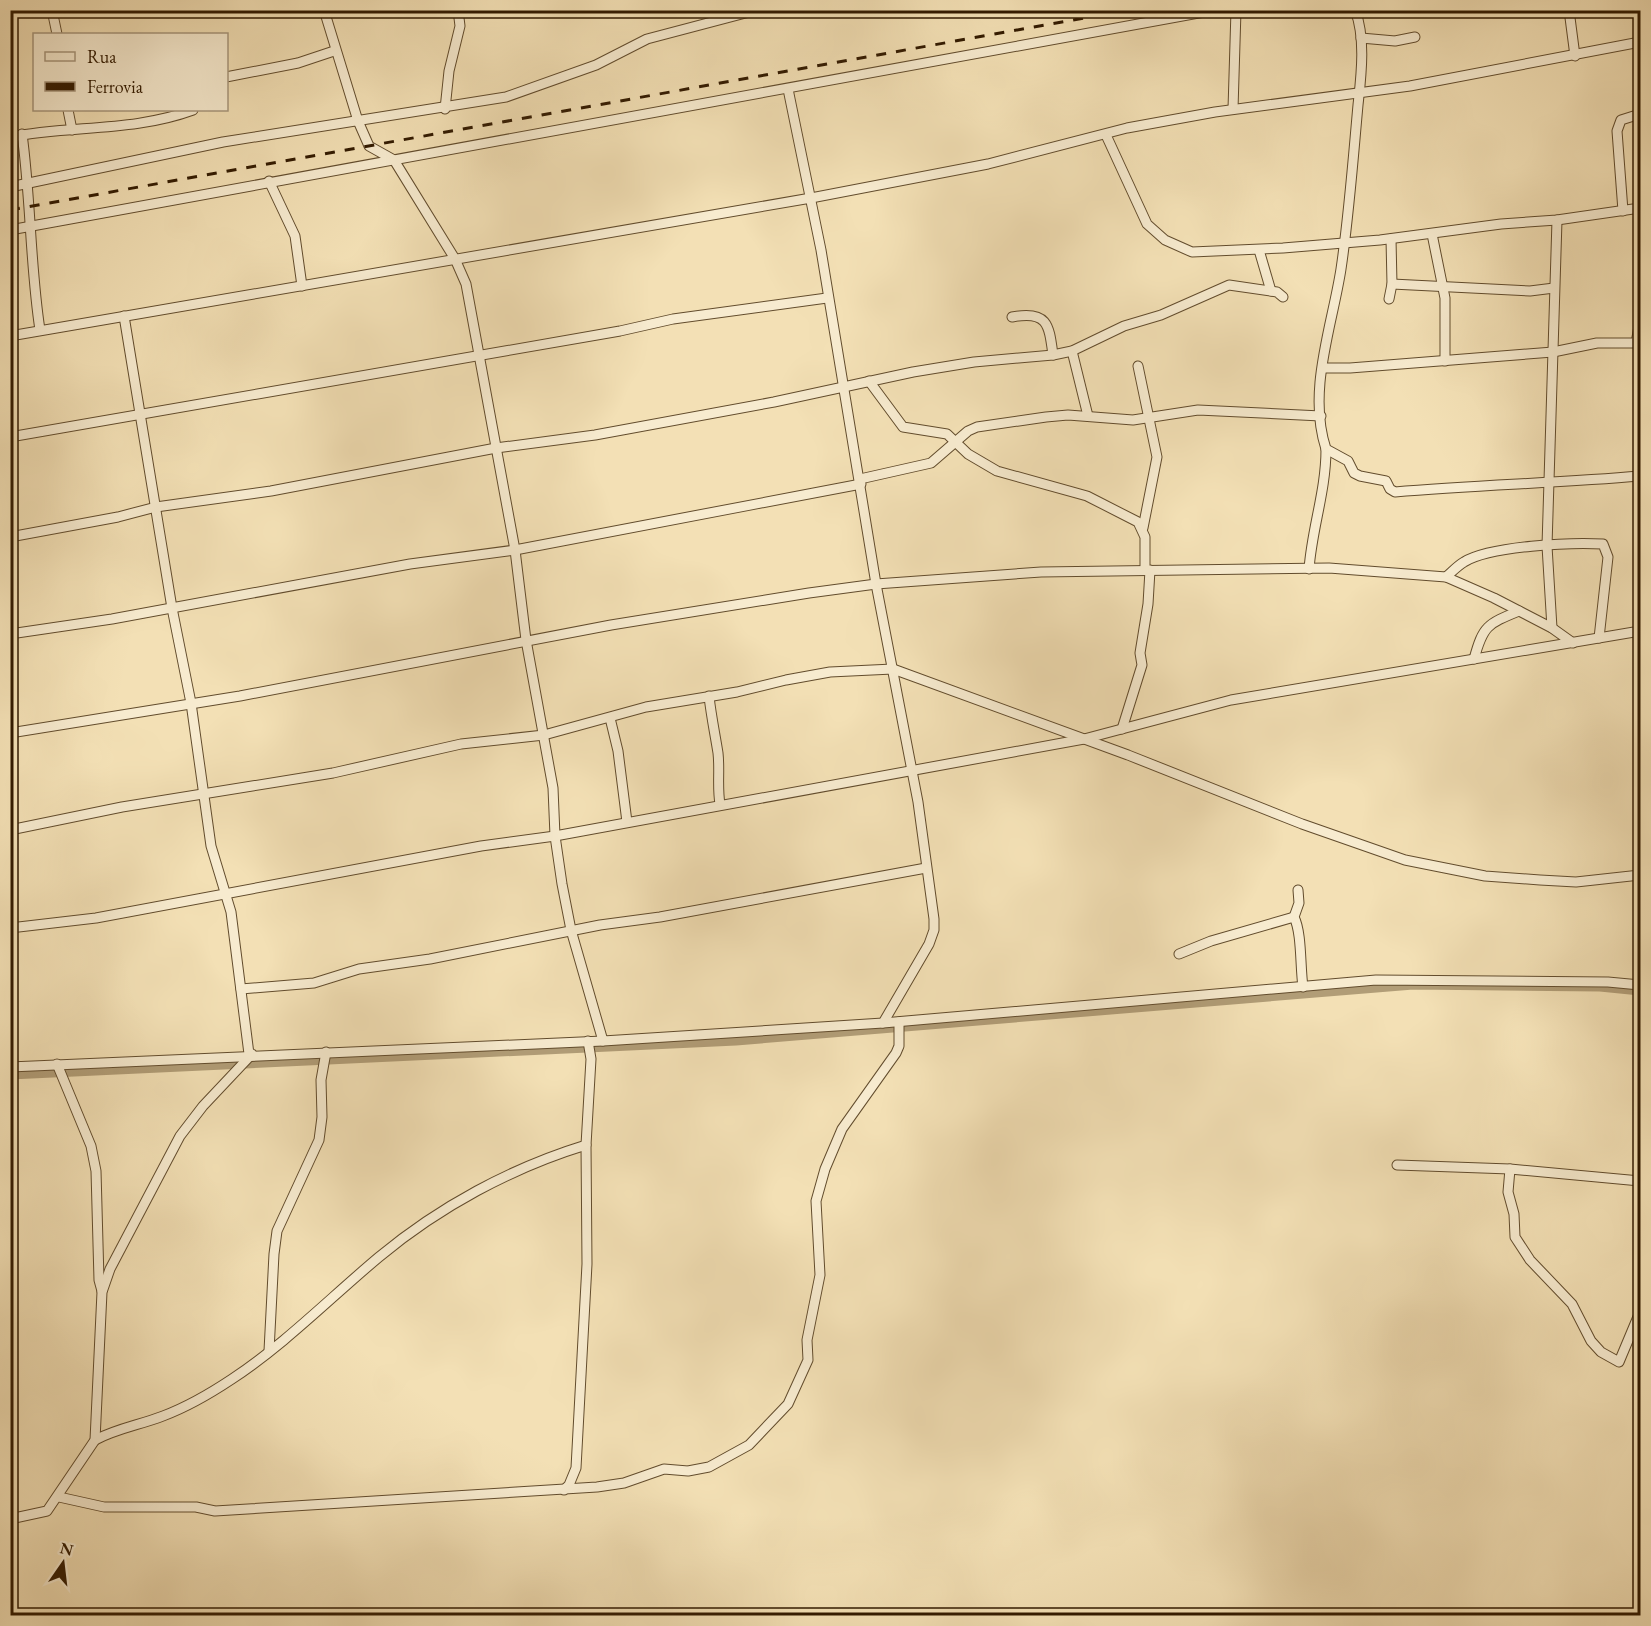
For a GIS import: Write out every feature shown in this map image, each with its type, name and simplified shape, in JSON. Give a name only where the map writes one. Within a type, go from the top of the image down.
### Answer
[{"type":"street","points":[[52,10],[57,33]]},
{"type":"street","points":[[324,10],[334,51],[369,146],[394,160],[456,259],[466,284],[515,550],[526,640],[554,788],[555,836],[571,930],[603,1041]]},
{"type":"street","points":[[445,109],[449,71],[460,26],[458,10]]},
{"type":"street","points":[[10,187],[223,142],[506,98],[596,65],[647,39],[757,10]]},
{"type":"street","points":[[10,230],[1215,10]]},
{"type":"street","points":[[1233,109],[1236,10]]},
{"type":"street","points":[[1309,569],[1311,539],[1317,524],[1323,494],[1326,449],[1321,416],[1323,368],[1343,243],[1360,92],[1361,38],[1355,10]]},
{"type":"street","points":[[1569,10],[1575,56]]},
{"type":"street","points":[[1361,38],[1395,41],[1415,37]]},
{"type":"street","points":[[10,336],[811,198],[988,164],[1127,128],[1233,109],[1410,86],[1641,42]]},
{"type":"street","points":[[228,77],[289,65],[334,51]]},
{"type":"street","points":[[788,89],[811,198],[861,481],[876,584],[911,770],[934,930],[883,1023]]},
{"type":"street","points":[[68,111],[72,130]]},
{"type":"street","points":[[10,136],[115,128],[189,111]]},
{"type":"street","points":[[1623,211],[1619,180],[1618,124],[1628,116],[1641,114]]},
{"type":"street","points":[[22,134],[28,184],[34,289],[40,330]]},
{"type":"street","points":[[1106,135],[1140,214],[1152,231],[1192,252],[1259,250],[1343,243],[1501,224],[1557,220],[1641,208]]},
{"type":"street","points":[[269,181],[295,236],[302,286]]},
{"type":"street","points":[[1552,628],[1546,546],[1557,220]]},
{"type":"street","points":[[1432,234],[1447,327],[1445,361]]},
{"type":"street","points":[[1389,299],[1392,284],[1391,238]]},
{"type":"street","points":[[1259,250],[1271,291]]},
{"type":"street","points":[[1392,284],[1530,291],[1554,288]]},
{"type":"street","points":[[10,537],[118,517],[156,507],[271,491],[496,448],[596,435],[774,402],[844,385],[974,362],[1053,355],[1072,351],[1124,326],[1161,315],[1229,285],[1271,291],[1283,297]]},
{"type":"street","points":[[10,437],[478,353],[600,334],[673,319],[827,298]]},
{"type":"street","points":[[1012,317],[1030,315],[1045,320],[1049,326],[1053,355]]},
{"type":"street","points":[[102,1292],[122,1243],[180,1136],[203,1106],[250,1054],[232,921],[213,854],[191,703],[172,608],[124,316]]},
{"type":"street","points":[[1323,368],[1350,368],[1553,352],[1597,343],[1638,343],[1641,321]]},
{"type":"street","points":[[1072,351],[1088,416]]},
{"type":"street","points":[[1122,729],[1142,665],[1140,653],[1148,604],[1147,550],[1143,528],[1157,458],[1138,366]]},
{"type":"street","points":[[869,381],[903,427],[947,434],[968,454],[997,471],[1087,496],[1125,515],[1143,528]]},
{"type":"street","points":[[10,634],[172,608],[410,564],[515,550],[861,481],[931,463],[968,431],[986,425],[1046,417],[1088,416],[1133,420],[1179,412],[1221,410],[1272,416],[1321,416]]},
{"type":"street","points":[[1326,449],[1348,461],[1354,473],[1386,480],[1390,489],[1395,492],[1641,476]]},
{"type":"street","points":[[1446,577],[1464,562],[1481,555],[1546,546],[1599,544],[1606,546],[1608,557],[1606,595],[1599,638]]},
{"type":"street","points":[[10,733],[320,682],[611,625],[876,584],[1041,572],[1309,569],[1446,577],[1552,628],[1573,643]]},
{"type":"street","points":[[1474,658],[1482,631],[1499,619],[1519,611]]},
{"type":"street","points":[[10,928],[96,918],[481,846],[555,836],[1084,739],[1232,700],[1641,631]]},
{"type":"street","points":[[10,830],[203,793],[333,773],[461,744],[544,735],[646,707],[830,672],[893,669],[1084,739],[1302,824],[1405,860],[1485,876],[1576,882],[1641,876]]},
{"type":"street","points":[[709,696],[718,751],[717,787],[720,804]]},
{"type":"street","points":[[610,718],[618,752],[627,822]]},
{"type":"street","points":[[242,989],[314,983],[359,969],[430,959],[571,930],[660,917],[926,868]]},
{"type":"street","points":[[1298,890],[1299,903],[1294,917],[1300,929],[1299,957],[1303,987]]},
{"type":"street","points":[[1179,954],[1211,941],[1294,917]]},
{"type":"street","points":[[10,1067],[250,1054],[603,1041],[899,1022],[1376,980],[1435,979],[1641,985]]},
{"type":"street","points":[[59,1497],[104,1508],[196,1507],[215,1511],[564,1490],[624,1483],[664,1469],[688,1471],[709,1467],[749,1445],[788,1404],[797,1389],[808,1360],[807,1340],[820,1275],[816,1201],[825,1169],[842,1129],[900,1046],[899,1022]]},
{"type":"street","points":[[564,1490],[569,1485],[576,1468],[587,1264],[586,1146],[591,1059],[588,1041]]},
{"type":"street","points":[[268,1352],[274,1254],[278,1231],[319,1140],[322,1117],[321,1080],[326,1052]]},
{"type":"street","points":[[57,1064],[91,1146],[96,1171],[99,1280],[102,1292],[95,1440]]},
{"type":"street","points":[[10,1519],[47,1511],[59,1497],[95,1440],[117,1428],[162,1416],[188,1405],[232,1379],[415,1230],[519,1170],[586,1146]]},
{"type":"street","points":[[1398,1165],[1510,1169],[1641,1181]]},
{"type":"street","points":[[1510,1169],[1508,1192],[1514,1214],[1515,1237],[1530,1260],[1572,1304],[1591,1341],[1601,1352],[1619,1362],[1641,1312]]},
{"type":"waterway","points":[[10,1075],[736,1041],[1413,985],[1600,987],[1640,991]]},
{"type":"railway","points":[[10,210],[1129,10]]}]
